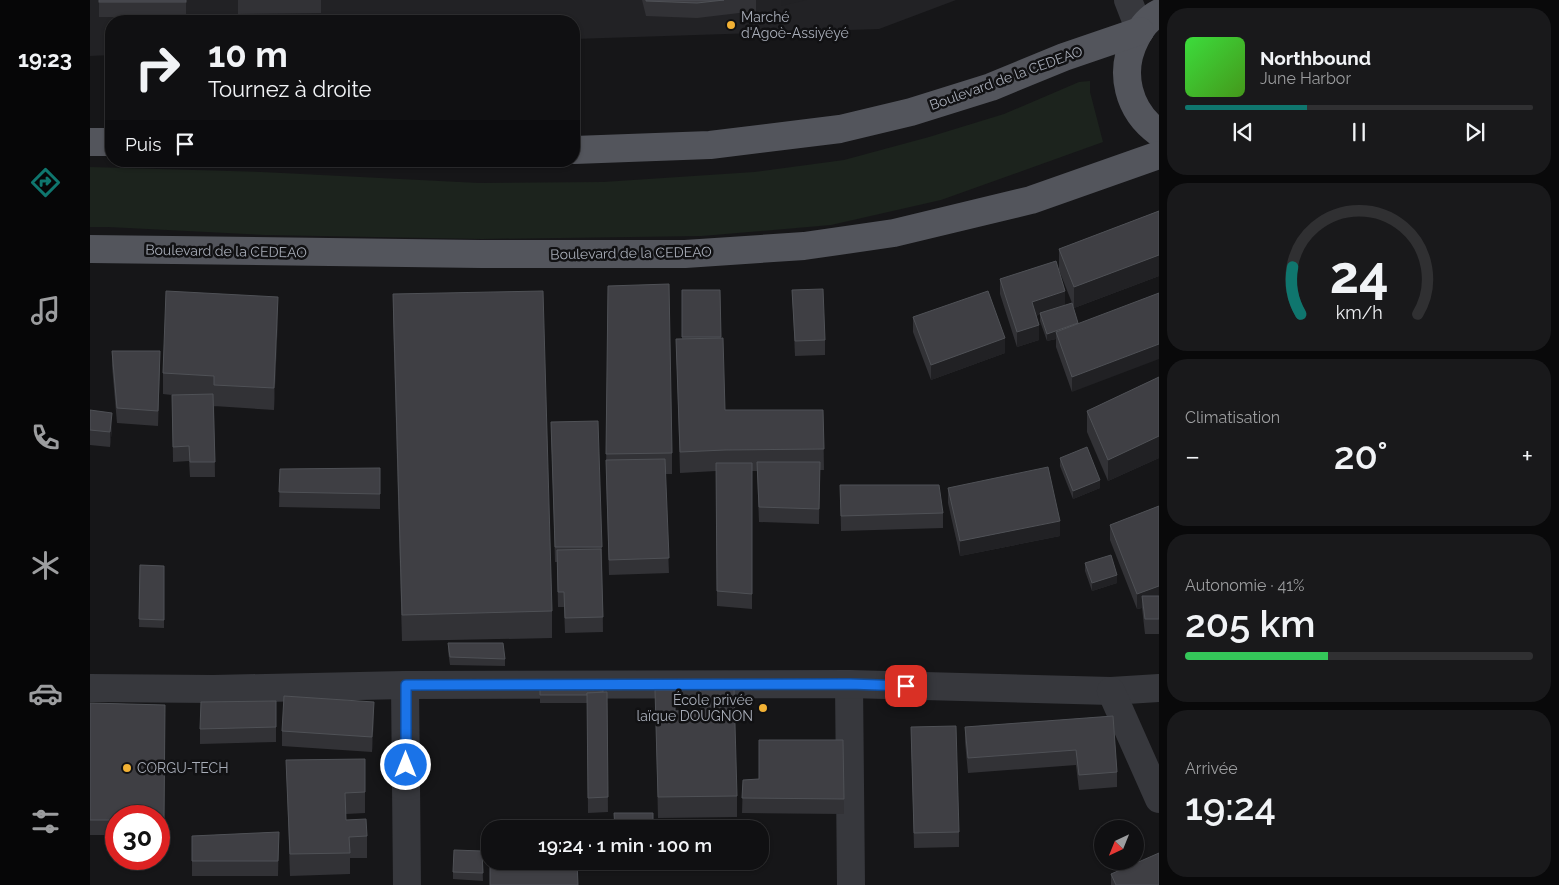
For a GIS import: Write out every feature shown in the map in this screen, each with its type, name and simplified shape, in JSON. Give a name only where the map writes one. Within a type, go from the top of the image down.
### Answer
[{"type":"main road","points":[[1149,22],[1130,49],[1126,70],[1128,91],[1136,110],[1149,126],[1159,133]]},
{"type":"main road","name":"Boulevard de la CEDEAO","points":[[580,150],[710,146],[840,129],[910,112],[991,86],[1149,22]]},
{"type":"main road","points":[[90,142],[105,142]]},
{"type":"main road","name":"Boulevard de la CEDEAO","points":[[90,249],[481,254],[685,254],[804,246],[894,233],[1031,200],[1159,155]]},
{"type":"street","points":[[1128,0],[1149,22]]},
{"type":"street","points":[[850,684],[851,885]]},
{"type":"street","points":[[90,688],[214,689],[406,685],[850,684],[1111,691],[1159,688]]},
{"type":"street","points":[[406,685],[406,885]]},
{"type":"street","points":[[1111,691],[1159,799]]},
{"type":"shaded area","name":"Marché d'Agoè-Assiyéyé","points":[[90,0],[956,0],[879,29],[580,39],[580,15],[105,15],[105,55],[90,56]]},
{"type":"shaded area","points":[[1090,81],[1090,92],[1103,142],[941,200],[831,225],[702,236],[482,239],[266,235],[90,227],[90,167],[262,172],[479,183],[603,182],[754,172],[844,160],[929,137],[1004,114],[1079,82]]},
{"type":"building","points":[[99,0],[186,0],[186,2],[99,2]]},
{"type":"building","points":[[646,0],[724,0],[697,3]]},
{"type":"building","points":[[1159,211],[1159,255],[1074,287],[1059,249]]},
{"type":"building","points":[[1056,261],[1065,291],[1032,302],[1039,325],[1017,332],[1000,279]]},
{"type":"building","points":[[669,284],[672,453],[606,454],[608,286]]},
{"type":"building","points":[[823,289],[825,340],[795,341],[792,290]]},
{"type":"building","points":[[682,290],[720,290],[721,337],[682,337]]},
{"type":"building","points":[[166,291],[278,297],[274,388],[214,385],[214,376],[163,373]]},
{"type":"building","points":[[543,291],[552,611],[402,615],[393,294]]},
{"type":"building","points":[[988,291],[1005,338],[931,365],[913,317]]},
{"type":"building","points":[[1159,293],[1159,344],[1072,377],[1056,332]]},
{"type":"building","points":[[1072,303],[1078,323],[1047,334],[1040,313]]},
{"type":"building","points":[[723,338],[725,410],[823,410],[824,449],[680,452],[676,339]]},
{"type":"building","points":[[112,351],[160,351],[158,411],[117,408]]},
{"type":"building","points":[[1159,377],[1159,436],[1108,460],[1087,411]]},
{"type":"building","points":[[213,394],[215,462],[190,462],[189,446],[173,447],[172,395]]},
{"type":"building","points":[[90,410],[112,413],[110,432],[90,430]]},
{"type":"building","points":[[598,421],[602,547],[555,547],[551,422]]},
{"type":"building","points":[[1087,447],[1100,480],[1073,491],[1060,458]]},
{"type":"building","points":[[665,459],[669,558],[609,560],[606,460]]},
{"type":"building","points":[[757,462],[820,462],[819,509],[759,507]]},
{"type":"building","points":[[716,463],[752,463],[752,594],[717,591]]},
{"type":"building","points":[[1048,467],[1060,521],[960,541],[948,488]]},
{"type":"building","points":[[380,468],[380,494],[279,492],[280,469]]},
{"type":"building","points":[[840,485],[939,485],[943,513],[841,516]]},
{"type":"building","points":[[1159,506],[1159,586],[1137,594],[1110,525]]},
{"type":"building","points":[[601,549],[603,617],[565,618],[564,592],[558,592],[557,550]]},
{"type":"building","points":[[1111,555],[1117,575],[1092,583],[1085,563]]},
{"type":"building","points":[[140,565],[164,566],[164,620],[139,619]]},
{"type":"building","points":[[1142,596],[1159,596],[1159,619],[1145,619]]},
{"type":"building","points":[[448,643],[503,643],[505,659],[450,657]]},
{"type":"building","points":[[540,680],[603,680],[603,692],[587,693],[587,695],[540,695]]},
{"type":"building","points":[[734,688],[737,796],[658,797],[655,690],[675,690],[675,711],[701,710],[700,689]]},
{"type":"building","points":[[607,692],[608,797],[588,798],[587,693]]},
{"type":"building","points":[[284,696],[374,702],[372,737],[282,731]]},
{"type":"building","points":[[276,701],[276,727],[200,729],[201,702]]},
{"type":"building","name":"CORGU-TECH","points":[[90,703],[165,705],[164,805],[105,805],[105,820],[90,820]]},
{"type":"building","points":[[1113,716],[1117,772],[1079,775],[1076,750],[968,758],[965,727]]},
{"type":"building","points":[[956,726],[959,832],[914,833],[911,727]]},
{"type":"building","points":[[759,740],[843,740],[844,799],[742,798],[743,780],[759,779]]},
{"type":"building","points":[[365,759],[365,792],[345,793],[346,820],[366,819],[367,836],[349,837],[350,853],[290,854],[286,760]]},
{"type":"building","points":[[614,813],[653,813],[653,820],[614,820]]},
{"type":"building","points":[[279,832],[278,861],[192,861],[192,836]]},
{"type":"building","points":[[454,850],[481,851],[481,870],[483,870],[483,873],[453,872]]},
{"type":"building","points":[[1159,853],[1159,885],[1116,885],[1111,874],[1120,870],[1144,870],[1144,860]]},
{"type":"building","points":[[490,870],[577,870],[578,885],[490,885]]},
{"type":"place","name":"Marché d'Agoè-Assiyéyé","points":[[731,25]]},
{"type":"place","name":"École privée laïque DOUGNON","points":[[763,708]]},
{"type":"place","name":"CORGU-TECH","points":[[127,768]]},
{"type":"route","points":[[406,765],[406,685],[850,684],[906,686]]}]
